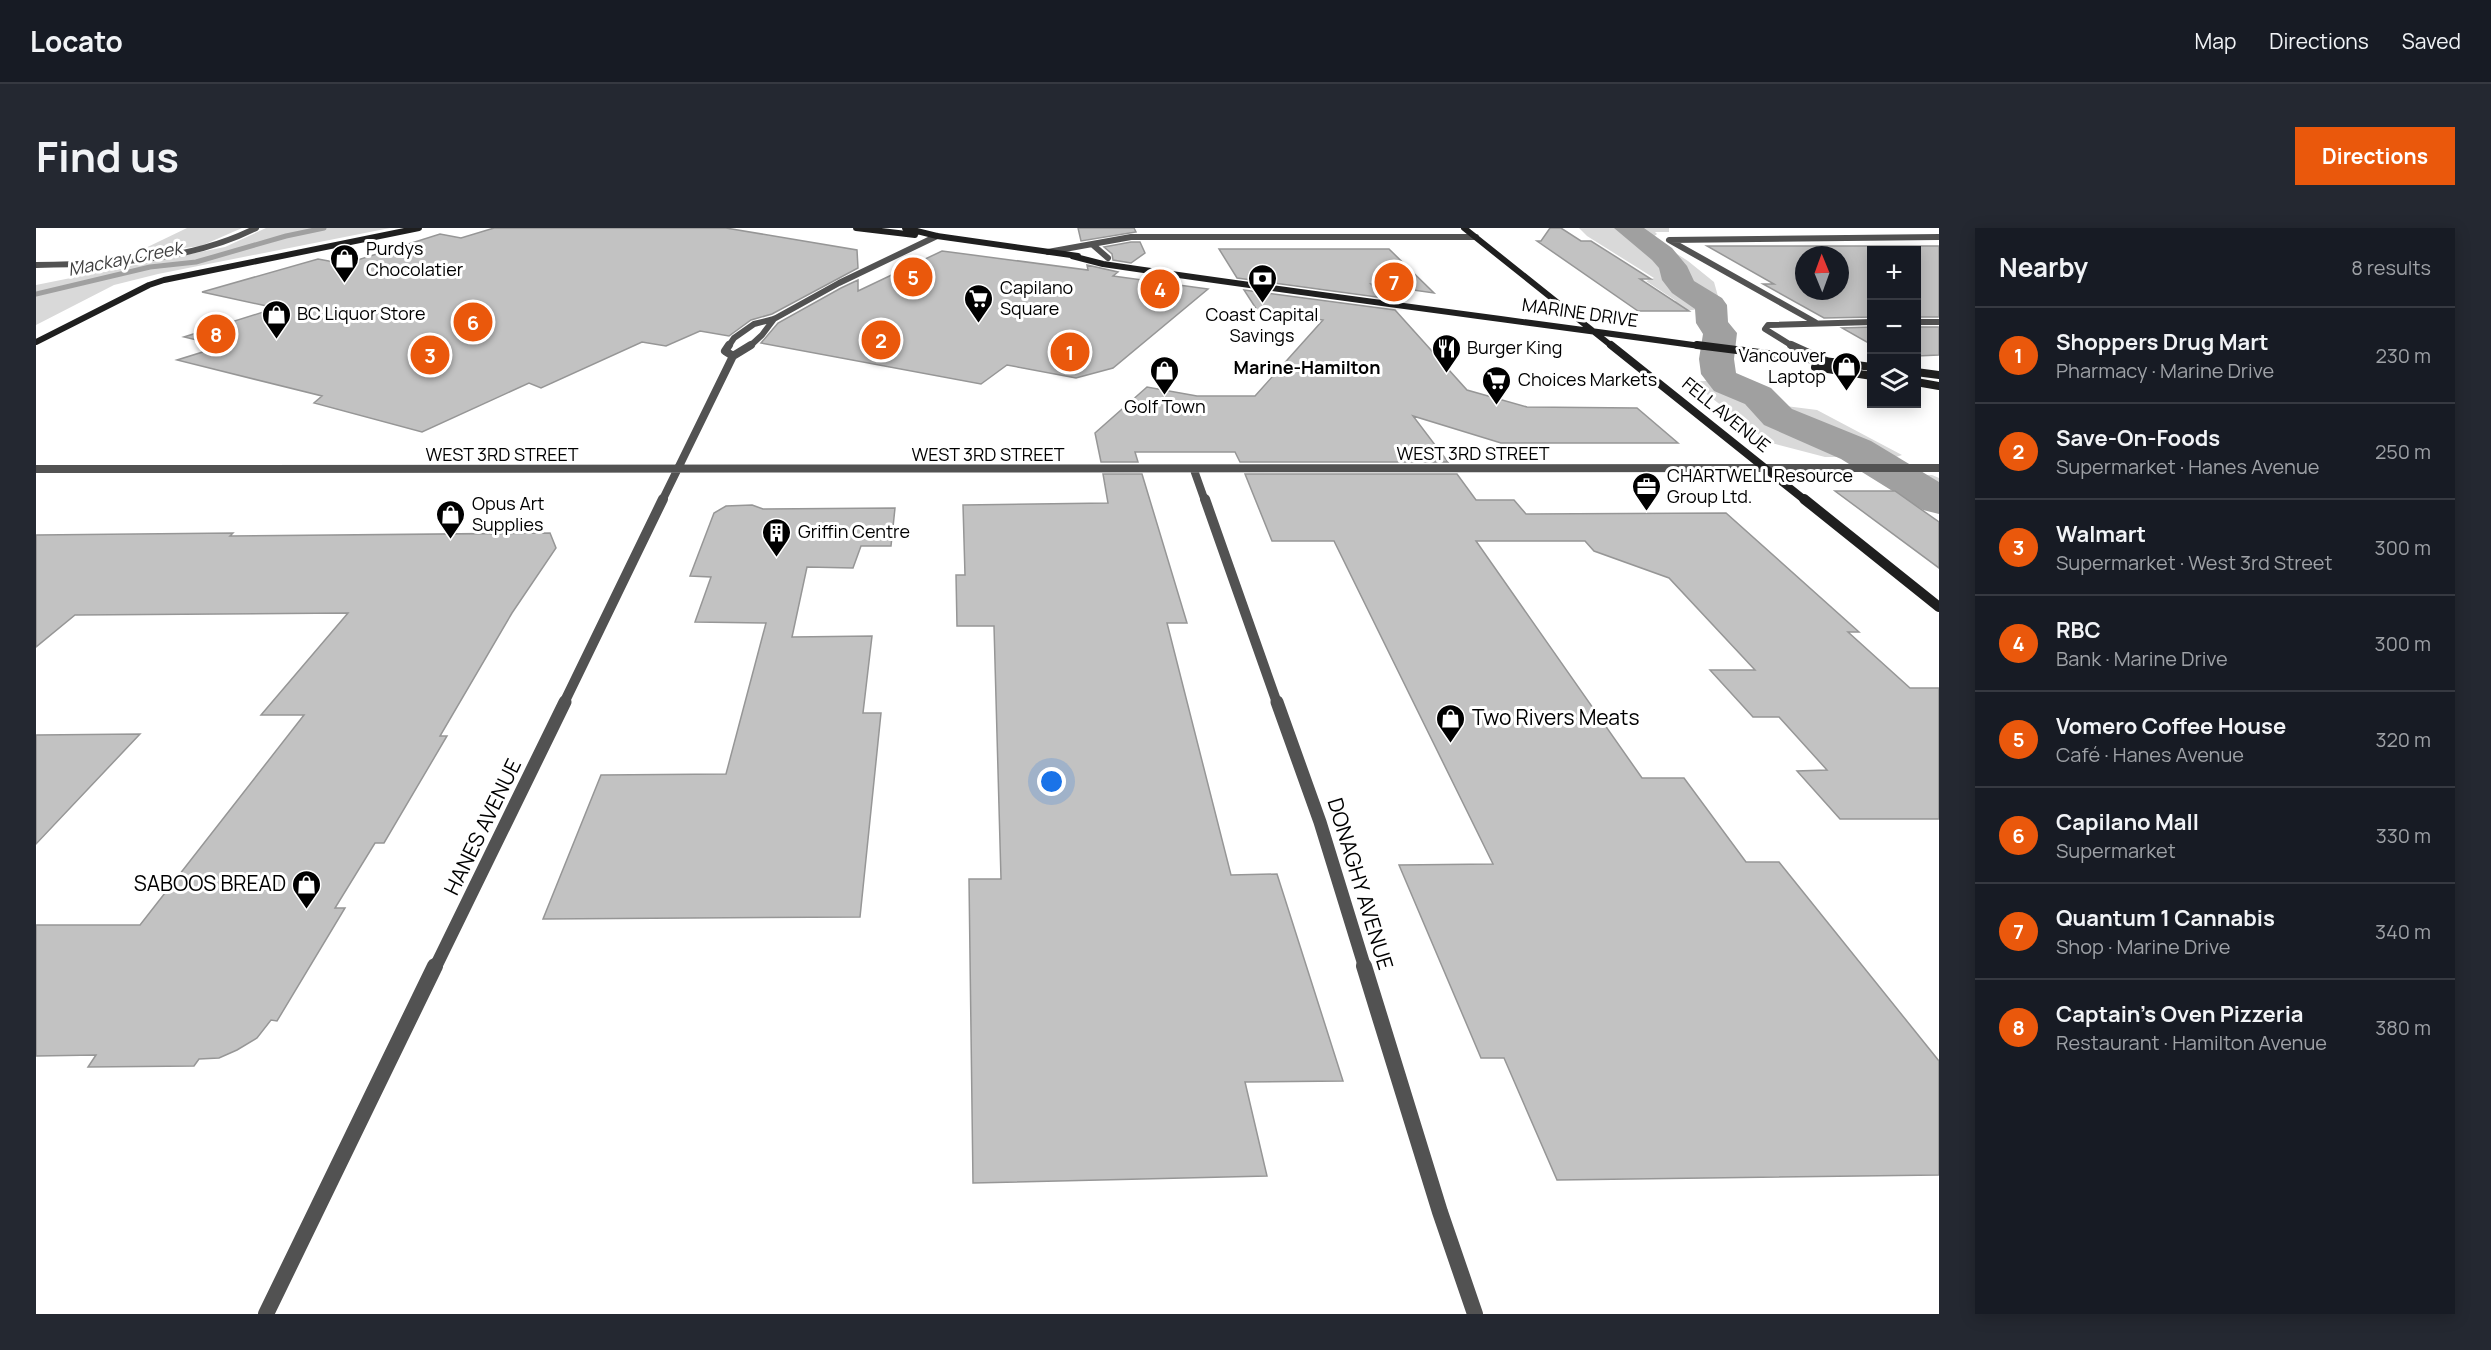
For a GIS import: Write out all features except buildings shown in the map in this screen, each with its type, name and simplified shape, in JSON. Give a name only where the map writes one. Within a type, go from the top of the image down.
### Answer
[{"type":"main road","points":[[36,342],[148,285],[164,280],[419,228]]},
{"type":"main road","name":"MARINE DRIVE","points":[[856,228],[908,236],[937,236]]},
{"type":"main road","name":"MARINE DRIVE","points":[[905,228],[937,236],[1072,256],[1103,264],[1207,280],[1867,366]]},
{"type":"main road","name":"FELL AVENUE","points":[[1464,228],[1939,607]]},
{"type":"main road","name":"MARINE DRIVE","points":[[1072,256],[1108,258],[1352,294],[1387,302]]},
{"type":"main road","name":"MARINE DRIVE","points":[[1768,355],[1826,369],[1867,375]]},
{"type":"main road","points":[[1921,373],[1939,375]]},
{"type":"main road","points":[[1921,383],[1939,386]]},
{"type":"street","points":[[36,265],[114,261],[203,249],[226,243],[256,228]]},
{"type":"street","name":"HANES AVENUE","points":[[733,356],[725,351],[734,338],[754,324],[774,319],[839,283],[937,236]]},
{"type":"street","points":[[1047,252],[1093,245],[1115,238],[1131,237],[1476,237]]},
{"type":"street","points":[[1815,322],[1669,240],[1677,238],[1939,237]]},
{"type":"street","points":[[1093,245],[1108,258]]},
{"type":"street","name":"HANES AVENUE","points":[[267,1314],[733,356],[742,352],[770,326],[774,319]]},
{"type":"street","points":[[1826,361],[1793,346],[1766,329],[1768,325],[1867,322]]},
{"type":"street","points":[[1921,322],[1939,322]]},
{"type":"street","name":"WEST 3RD STREET","points":[[36,469],[1939,468]]},
{"type":"street","name":"DONAGHY AVENUE","points":[[1194,470],[1320,822],[1440,1212],[1475,1314]]},
{"type":"shaded area","points":[[187,228],[242,228],[201,246],[133,254]]},
{"type":"shaded area","points":[[266,228],[390,228],[158,274],[114,285],[36,325],[36,285],[225,247]]},
{"type":"shaded area","points":[[1579,228],[1669,228],[1669,232],[1655,232],[1657,234],[1652,238],[1688,261],[1714,282],[1721,307],[1682,311],[1668,302],[1676,301],[1646,281],[1654,278],[1587,236]]},
{"type":"shaded area","points":[[1690,381],[1729,381],[1762,403],[1817,410],[1902,455],[1896,457],[1825,457],[1768,442]]},
{"type":"shaded area","points":[[1876,474],[1932,475],[1939,478],[1939,512]]},
{"type":"waterway","name":"Mackay Creek","points":[[36,294],[150,267],[196,262],[286,236],[324,228]]},
{"type":"waterway","points":[[1627,228],[1662,254],[1673,266],[1677,280],[1683,287],[1711,305],[1712,323],[1720,333],[1717,363],[1718,374],[1722,379],[1758,396],[1778,417],[1856,450],[1939,501]]},
{"type":"place","name":"Vomero Coffee House","points":[[913,277]]},
{"type":"place","name":"Quantum 1 Cannabis","points":[[1394,282]]},
{"type":"place","name":"Purdys Chocolatier","points":[[345,284]]},
{"type":"place","name":"RBC","points":[[1160,289]]},
{"type":"place","name":"Coast Capital Savings","points":[[1262,304]]},
{"type":"place","name":"Capilano Mall","points":[[473,322]]},
{"type":"place","name":"Capilano Square","points":[[979,324]]},
{"type":"place","name":"Captain's Oven Pizzeria","points":[[216,334]]},
{"type":"place","name":"BC Liquor Store","points":[[276,340]]},
{"type":"place","name":"Save-On-Foods","points":[[881,340]]},
{"type":"place","name":"Shoppers Drug Mart","points":[[1070,352]]},
{"type":"place","name":"Walmart","points":[[430,355]]},
{"type":"place","name":"Burger King","points":[[1446,374]]},
{"type":"place","name":"Vancouver Laptop","points":[[1847,392]]},
{"type":"place","name":"Golf Town","points":[[1165,396]]},
{"type":"place","name":"Choices Markets","points":[[1497,406]]},
{"type":"place","name":"CHARTWELL Resource Group Ltd.","points":[[1646,512]]},
{"type":"place","name":"Opus Art Supplies","points":[[451,540]]},
{"type":"place","name":"Griffin Centre","points":[[777,558]]},
{"type":"place","name":"Two Rivers Meats","points":[[1451,744]]},
{"type":"place","name":"SABOOS BREAD","points":[[307,910]]},
{"type":"district","name":"Marine-Hamilton","points":[[1307,368]]}]
